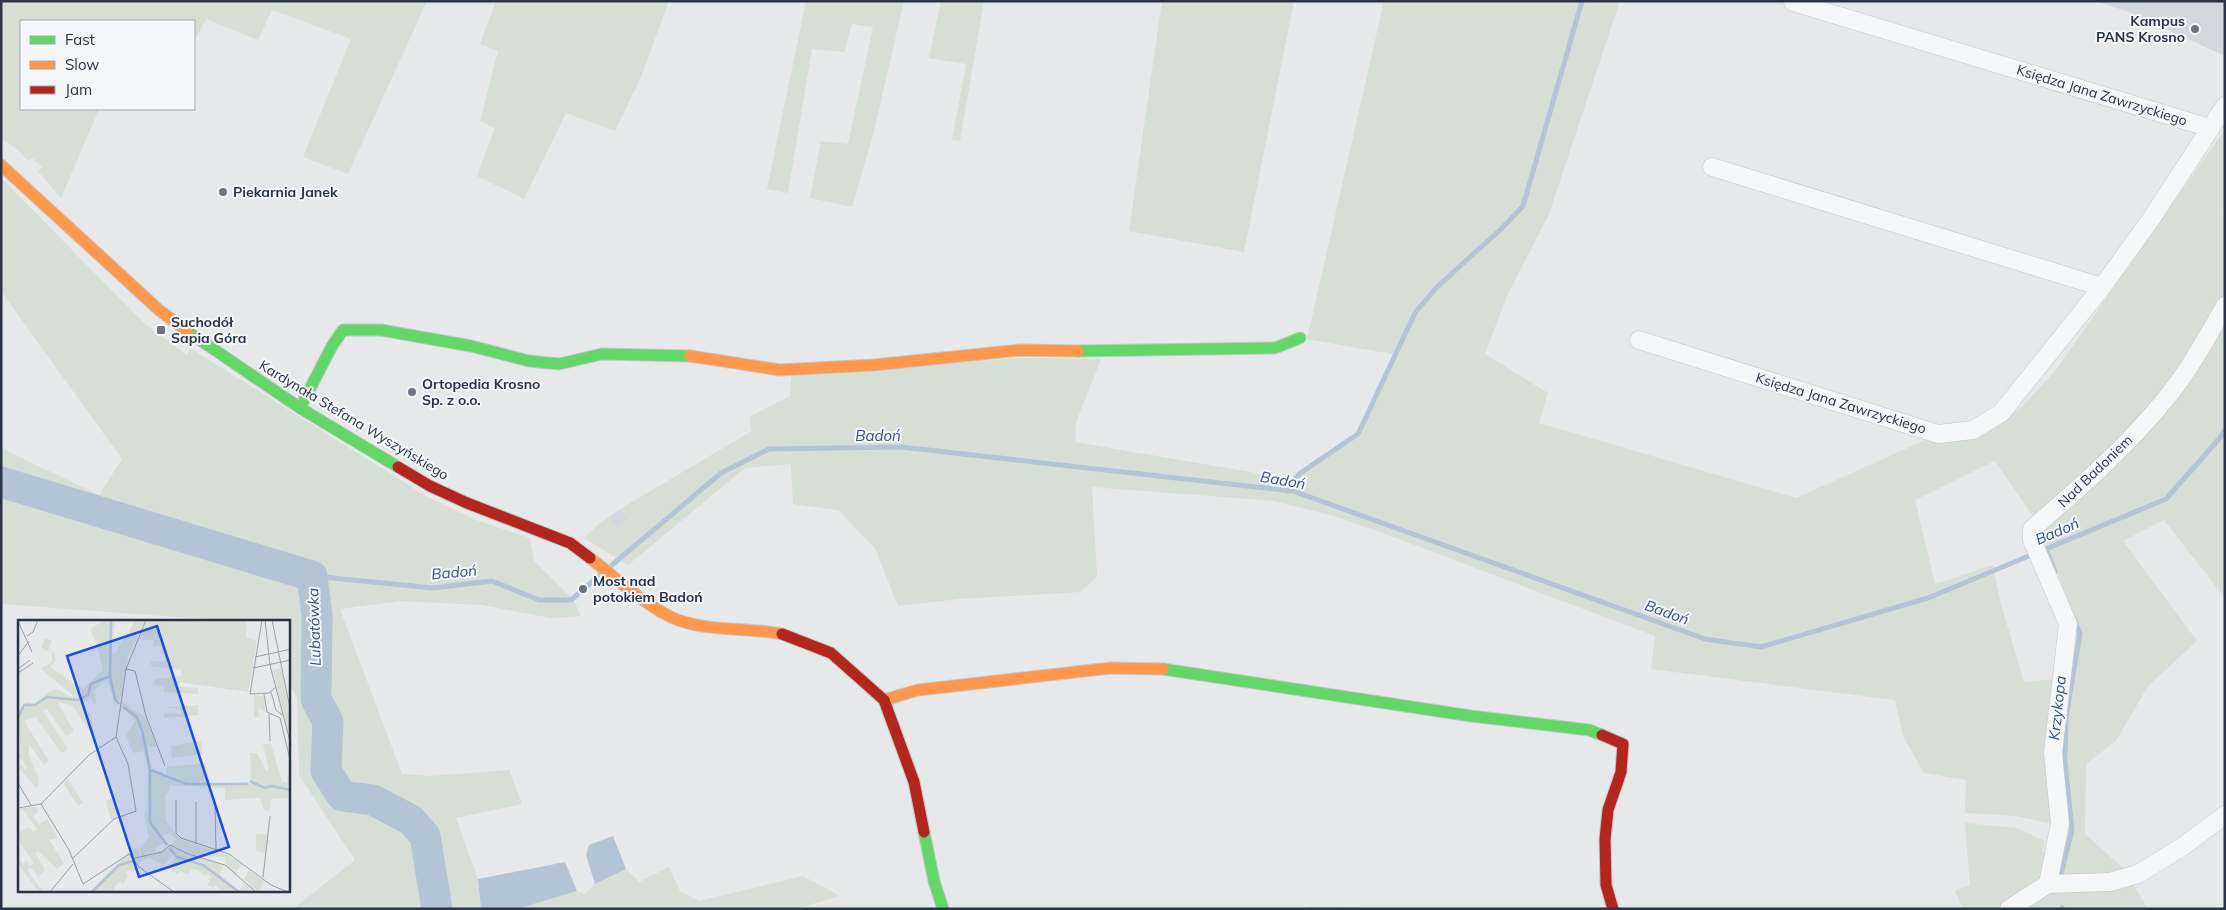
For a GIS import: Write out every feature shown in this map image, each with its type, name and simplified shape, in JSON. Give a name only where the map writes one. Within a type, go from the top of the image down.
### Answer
[{"type":"street","name":"Księdza Jana Zawrzyckiego","points":[[1793,2],[2210,128]]},
{"type":"street","name":"Księdza Jana Zawrzyckiego","points":[[1639,340],[1938,434],[1973,430],[2001,413],[2102,287],[2151,219],[2225,106]]},
{"type":"street","name":"Kardynała Stefana Wyszyńskiego","points":[[1,165],[159,310],[209,348],[300,408],[430,486],[467,503],[570,543],[657,609],[678,620],[703,626],[780,633],[831,653],[884,700],[914,782],[934,881],[943,909]]},
{"type":"street","points":[[1712,167],[2102,287]]},
{"type":"street","name":"Nad Badoniem","points":[[2048,884],[2060,824],[2053,753],[2068,624],[2032,540],[2032,529],[2110,458],[2168,396],[2199,352],[2225,306]]},
{"type":"street","points":[[300,408],[332,346],[343,330],[381,330],[471,346],[528,361],[558,364],[602,354],[698,356],[780,370],[874,365],[1020,350],[1108,352],[1275,348],[1300,338]]},
{"type":"street","points":[[884,700],[918,690],[1101,669],[1169,669],[1471,716],[1589,730],[1623,744],[1621,772],[1608,810],[1606,839],[1606,885],[1613,909]]},
{"type":"street","points":[[2009,909],[2048,884],[2110,882],[2138,874],[2182,847],[2225,815]]},
{"type":"shaded area","points":[[1,1],[427,1],[348,174],[303,157],[351,39],[272,10],[258,40],[206,19],[195,41],[195,20],[20,20],[20,110],[99,110],[61,198],[38,171],[42,167],[32,158],[28,161],[17,149],[1,138]]},
{"type":"shaded area","points":[[496,1],[669,1],[641,77],[615,131],[566,113],[524,199],[477,176],[495,128],[480,121],[498,51],[480,44]]},
{"type":"shaded area","points":[[806,1],[904,1],[874,131],[852,207],[810,198],[821,141],[848,144],[873,27],[852,24],[844,52],[812,49],[788,193],[767,189]]},
{"type":"shaded area","points":[[941,1],[984,1],[960,141],[952,140],[966,64],[929,58]]},
{"type":"shaded area","points":[[1162,1],[1294,1],[1244,252],[1129,231]]},
{"type":"shaded area","points":[[1384,1],[1620,1],[1549,214],[1507,296],[1485,354],[1548,393],[1539,423],[1796,498],[1930,438],[2002,423],[2025,404],[2056,370],[2225,129],[2225,213],[2223,216],[2225,218],[2225,297],[2205,334],[2175,378],[2083,476],[2033,516],[1995,461],[1915,500],[1935,584],[1993,565],[2000,601],[2024,682],[2055,679],[2053,824],[2015,816],[1965,813],[1966,780],[1924,773],[1903,736],[1895,700],[1651,669],[1655,636],[1383,533],[1334,516],[1274,501],[1092,487],[1097,577],[1080,592],[959,599],[898,606],[875,548],[838,510],[793,504],[791,464],[745,468],[628,565],[584,538],[609,517],[617,528],[628,520],[620,509],[752,431],[749,417],[790,396],[791,376],[1018,358],[1101,359],[1076,422],[1075,442],[1291,479],[1358,434],[1397,355],[1307,339]]},
{"type":"shaded area","name":"Kampus PANS Krosno","points":[[2095,1],[2225,1],[2225,56],[2129,12]]},
{"type":"shaded area","points":[[1,178],[146,325],[187,355],[190,348],[426,496],[476,520],[530,538],[534,561],[573,599],[581,616],[551,618],[482,605],[400,601],[340,609],[402,774],[430,776],[509,770],[522,804],[456,818],[478,879],[481,909],[293,909],[355,860],[299,775],[297,698],[290,684],[290,620],[217,620],[1,604],[1,448],[99,495],[122,459],[1,291]]},
{"type":"shaded area","points":[[2225,322],[2225,598],[2164,520],[2123,541],[2197,641],[2148,686],[2116,741],[2086,764],[2085,834],[2124,869],[2148,909],[1963,909],[1955,891],[1970,885],[1965,823],[2016,828],[2045,841],[2042,853],[2066,842],[2067,801],[2061,758],[2075,618],[2051,556],[2039,534]]},
{"type":"shaded area","points":[[620,509],[628,520],[617,528],[609,517]]},
{"type":"shaded area","points":[[669,867],[680,891],[699,901],[803,876],[840,896],[795,909],[517,909],[577,891],[585,894],[595,884],[626,869],[639,882]]},
{"type":"shaded area","points":[[1314,906],[1400,909],[1297,909]]},
{"type":"water","points":[[613,836],[626,869],[595,884],[586,855],[589,845]]},
{"type":"water","points":[[565,862],[577,891],[517,909],[481,909],[478,879]]},
{"type":"waterway","points":[[1287,491],[1299,474],[1358,434],[1415,313],[1436,288],[1501,229],[1523,206],[1582,1]]},
{"type":"waterway","name":"Badoń","points":[[612,565],[721,473],[769,449],[901,447],[1293,491],[1705,639],[1761,647],[1928,598],[2166,499],[2225,430]]},
{"type":"waterway","name":"Lubatówka","points":[[1,482],[312,576],[317,615],[316,699],[328,722],[326,771],[342,796],[373,800],[411,820],[425,836],[437,909]]},
{"type":"waterway","name":"Krzykopa","points":[[2046,549],[2055,572]]},
{"type":"waterway","name":"Badoń","points":[[312,576],[433,588],[492,581],[539,600],[571,600],[600,575]]},
{"type":"waterway","name":"Krzykopa","points":[[2061,874],[2072,830],[2065,762],[2066,717],[2080,634],[2074,619]]},
{"type":"traffic: fast","points":[[300,408],[332,346],[343,330],[381,330],[471,346],[529,361],[559,364],[602,354],[690,356]]},
{"type":"traffic: fast","points":[[187,331],[300,408],[398,467]]},
{"type":"traffic: fast","points":[[1078,351],[1275,348],[1300,338]]},
{"type":"traffic: fast","points":[[1163,669],[1471,716],[1589,730],[1602,735]]},
{"type":"traffic: fast","points":[[924,832],[934,881],[943,909]]},
{"type":"traffic: slow","points":[[1,165],[159,310],[187,331]]},
{"type":"traffic: slow","points":[[690,356],[780,370],[874,365],[1020,350],[1078,351]]},
{"type":"traffic: slow","points":[[590,558],[644,601],[678,620],[716,628],[782,634]]},
{"type":"traffic: slow","points":[[884,700],[918,690],[1111,668],[1163,669]]},
{"type":"traffic: jam","points":[[398,467],[430,486],[467,503],[570,543],[590,558]]},
{"type":"traffic: jam","points":[[782,634],[831,653],[884,700],[914,782],[924,832]]},
{"type":"traffic: jam","points":[[1602,735],[1623,744],[1621,772],[1608,810],[1605,839],[1606,885],[1613,909]]},
{"type":"place","name":"Kampus PANS Krosno","points":[[2195,29]]},
{"type":"place","name":"Piekarnia Janek","points":[[223,192]]},
{"type":"place","name":"Suchodół Sapia Góra","points":[[161,330]]},
{"type":"place","name":"Ortopedia Krosno Sp. z o.o.","points":[[412,392]]},
{"type":"place","name":"Most nad potokiem Badoń","points":[[583,589]]}]
